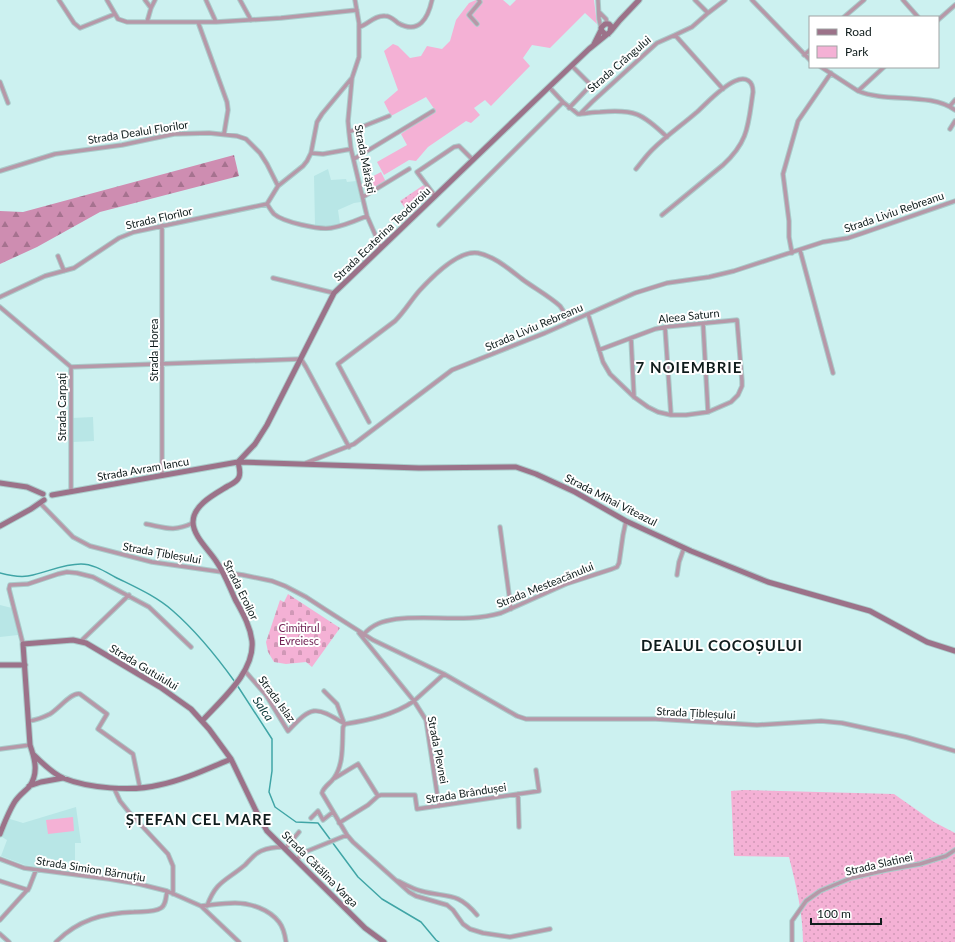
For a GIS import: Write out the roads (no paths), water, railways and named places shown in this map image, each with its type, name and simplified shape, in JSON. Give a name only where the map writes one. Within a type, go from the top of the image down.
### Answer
[{"type":"main road","points":[[620,20],[602,25],[601,29],[604,33],[610,32],[639,0]]},
{"type":"main road","points":[[608,24],[612,28],[610,32]]},
{"type":"main road","name":"Strada Ecaterina Teodoroiu","points":[[592,47],[599,36],[601,29]]},
{"type":"main road","name":"Strada Ecaterina Teodoroiu","points":[[238,462],[250,451],[261,436],[334,293],[549,87],[610,32]]},
{"type":"main road","points":[[193,523],[195,514],[207,500],[237,480],[240,474],[238,462]]},
{"type":"main road","name":"Strada Mihai Viteazul","points":[[238,462],[419,468],[516,467],[536,474],[575,492],[626,521],[684,548],[768,582],[870,612],[927,642],[955,651]]},
{"type":"main road","name":"Strada Avram Iancu","points":[[52,495],[238,462]]},
{"type":"main road","points":[[0,483],[27,487],[43,494],[50,492],[52,495],[49,501],[42,502],[0,526]]},
{"type":"main road","points":[[42,502],[43,494]]},
{"type":"main road","name":"Strada Eroilor","points":[[193,523],[197,534],[217,562],[246,620],[252,640],[251,656],[245,671]]},
{"type":"main road","name":"Strada Gutuiului","points":[[23,644],[73,640],[86,643],[160,686],[182,702],[202,721],[230,759]]},
{"type":"main road","points":[[0,834],[14,802],[29,786],[36,770],[34,755],[30,745],[23,644]]},
{"type":"main road","points":[[0,665],[25,665]]},
{"type":"main road","points":[[202,721],[245,671]]},
{"type":"main road","points":[[34,755],[50,770],[63,778],[91,785],[114,788],[158,786],[175,781],[230,759]]},
{"type":"main road","name":"Strada Cătălina Varga","points":[[230,759],[267,831],[365,928],[384,942]]},
{"type":"main road","points":[[29,786],[63,778]]},
{"type":"street","points":[[59,0],[74,24],[80,28],[115,14]]},
{"type":"street","points":[[107,0],[118,19],[127,22],[216,22],[357,10]]},
{"type":"street","points":[[145,0],[151,8]]},
{"type":"street","points":[[147,22],[155,0]]},
{"type":"street","points":[[206,0],[216,22]]},
{"type":"street","points":[[240,0],[251,20]]},
{"type":"street","name":"Strada Mărăști","points":[[355,0],[359,27],[359,57],[352,78],[348,120],[349,132],[367,216],[381,248]]},
{"type":"street","points":[[359,27],[377,17],[384,16],[390,17],[406,27],[415,27],[422,23],[427,17],[432,0]]},
{"type":"street","points":[[477,24],[469,15],[480,2],[479,0]]},
{"type":"street","points":[[598,0],[601,29]]},
{"type":"street","points":[[695,0],[708,13]]},
{"type":"street","name":"Strada Crângului","points":[[580,114],[656,43],[692,28],[725,0]]},
{"type":"street","points":[[752,0],[809,59]]},
{"type":"street","points":[[845,16],[864,0]]},
{"type":"street","points":[[903,0],[917,16]]},
{"type":"street","points":[[939,19],[955,5]]},
{"type":"street","points":[[599,12],[606,19],[608,24]]},
{"type":"street","points":[[198,22],[227,102],[228,110],[224,134]]},
{"type":"street","points":[[675,35],[722,89]]},
{"type":"street","points":[[804,55],[809,51]]},
{"type":"street","points":[[570,108],[591,85],[572,66]]},
{"type":"street","points":[[823,68],[858,91],[870,95],[934,101],[950,106],[955,110]]},
{"type":"street","points":[[858,91],[883,68]]},
{"type":"street","points":[[792,253],[783,174],[798,120],[831,73]]},
{"type":"street","points":[[352,78],[322,114],[318,122],[311,153],[303,166],[278,186],[267,204],[278,217],[323,228],[332,228],[367,216]]},
{"type":"street","points":[[636,169],[652,150],[722,89],[736,80],[741,79],[748,80],[753,86],[744,139],[732,156],[723,165],[662,215]]},
{"type":"street","points":[[0,82],[8,103]]},
{"type":"street","points":[[549,87],[574,112],[580,114],[605,111],[635,113],[641,115],[649,121],[667,137]]},
{"type":"street","points":[[950,106],[955,100]]},
{"type":"street","points":[[439,225],[563,102]]},
{"type":"street","points":[[354,159],[432,110]]},
{"type":"street","points":[[349,132],[389,116]]},
{"type":"street","points":[[950,129],[955,121]]},
{"type":"street","name":"Strada Dealul Florilor","points":[[0,171],[55,154],[122,145],[174,134],[209,132],[237,136],[246,139],[253,144],[267,164],[278,186]]},
{"type":"street","points":[[435,196],[417,172],[454,147],[459,146],[473,160]]},
{"type":"street","points":[[311,153],[323,154],[352,149]]},
{"type":"street","points":[[363,197],[409,169]]},
{"type":"street","name":"Strada Liviu Rebreanu","points":[[305,464],[349,447],[366,436],[452,370],[635,293],[667,283],[721,275],[823,242],[848,238],[955,201]]},
{"type":"street","name":"Strada Florilor","points":[[0,297],[45,276],[64,271],[81,264],[127,234],[162,225],[267,204]]},
{"type":"street","name":"Strada Horea","points":[[162,225],[162,476]]},
{"type":"street","points":[[800,250],[833,373]]},
{"type":"street","points":[[369,422],[338,364],[395,321],[425,286],[452,261],[464,254],[471,252],[479,253],[499,262],[560,306],[569,322]]},
{"type":"street","points":[[58,256],[64,271]]},
{"type":"street","points":[[273,278],[334,293]]},
{"type":"street","name":"Strada Carpați","points":[[0,307],[71,367],[71,492]]},
{"type":"street","points":[[588,314],[606,369],[634,397],[658,412],[671,415],[686,415],[708,412],[703,323]]},
{"type":"street","name":"Aleea Saturn","points":[[599,350],[665,326],[737,320],[742,386],[738,395],[731,402],[708,412]]},
{"type":"street","points":[[665,326],[671,415]]},
{"type":"street","points":[[631,338],[634,397]]},
{"type":"street","points":[[71,367],[301,359],[349,447]]},
{"type":"street","name":"Strada Țibleșului","points":[[42,502],[72,537],[90,546],[152,562],[272,581],[285,586],[306,597],[364,634],[444,674],[517,716],[526,719],[656,719],[757,725],[821,721],[842,723],[906,737],[955,751]]},
{"type":"street","name":"Strada Mesteacănului","points":[[364,634],[373,626],[387,620],[407,618],[478,618],[493,616],[566,584],[617,567],[626,521]]},
{"type":"street","points":[[146,524],[180,529],[193,523]]},
{"type":"street","points":[[500,527],[511,609]]},
{"type":"street","points":[[677,575],[679,562],[684,548]]},
{"type":"street","points":[[23,644],[9,589],[10,585],[28,584],[58,574],[77,572],[92,576],[149,607],[191,647]]},
{"type":"street","points":[[81,641],[129,596]]},
{"type":"street","name":"Strada Țibleșului","points":[[357,630],[414,701]]},
{"type":"street","name":"Strada Islaz","points":[[245,671],[266,695],[288,730],[304,714],[311,710],[324,713],[345,724]]},
{"type":"street","points":[[345,724],[382,716],[407,706],[444,674]]},
{"type":"street","points":[[324,691],[337,704],[345,724],[343,727],[342,754],[334,778]]},
{"type":"street","points":[[29,721],[36,720],[52,713],[72,696],[77,693],[80,694],[107,714],[98,729],[133,754],[140,788]]},
{"type":"street","name":"Strada Plevnei","points":[[414,701],[426,720],[439,806]]},
{"type":"street","points":[[0,749],[30,745]]},
{"type":"street","points":[[339,823],[368,805],[378,796],[358,764],[334,778],[325,787],[322,793],[339,823],[347,835],[370,858],[416,896],[447,905],[453,910],[463,924],[470,929],[510,937],[550,929]]},
{"type":"street","name":"Strada Brândușei","points":[[378,796],[415,795],[417,809],[539,791],[536,770]]},
{"type":"street","points":[[114,788],[120,801],[128,811],[168,854],[173,866],[173,894]]},
{"type":"street","name":"Strada Brândușei","points":[[518,794],[520,827]]},
{"type":"street","points":[[311,818],[318,811],[323,820],[334,812]]},
{"type":"street","points":[[206,906],[216,886],[244,865],[259,851],[267,848],[284,848],[299,832]]},
{"type":"street","points":[[296,860],[305,852],[347,835]]},
{"type":"street","name":"Strada Slatinei","points":[[792,942],[792,921],[806,901],[820,891],[851,878],[920,864],[946,856],[955,850]]},
{"type":"street","name":"Strada Simion Bărnuțiu","points":[[0,859],[24,868],[139,884],[167,891],[200,906]]},
{"type":"street","points":[[0,920],[28,890],[36,870]]},
{"type":"street","points":[[394,878],[423,892],[455,897],[465,903],[477,915]]},
{"type":"street","points":[[0,881],[28,890]]},
{"type":"street","points":[[56,942],[71,929],[89,920],[118,912],[151,911],[161,908],[167,891]]},
{"type":"street","points":[[200,906],[236,903],[249,904],[260,908],[279,921],[283,929],[286,942]]},
{"type":"street","points":[[200,906],[239,942]]},
{"type":"street","points":[[0,934],[9,942]]},
{"type":"waterway","name":"Salca","points":[[0,573],[13,576],[29,576],[75,564],[90,565],[98,568],[152,596],[173,611],[206,645],[235,682]]},
{"type":"waterway","name":"Salca","points":[[237,685],[272,739],[272,771],[269,792],[275,807],[296,822],[318,823],[358,877],[382,899],[421,922],[439,942]]},
{"type":"district","name":"7 NOIEMBRIE","points":[[689,368]]},
{"type":"district","name":"DEALUL COCOȘULUI","points":[[722,646]]},
{"type":"district","name":"ȘTEFAN CEL MARE","points":[[199,820]]},
{"type":"park label","name":"Cimitirul Evreiesc","points":[[299,634]]}]
